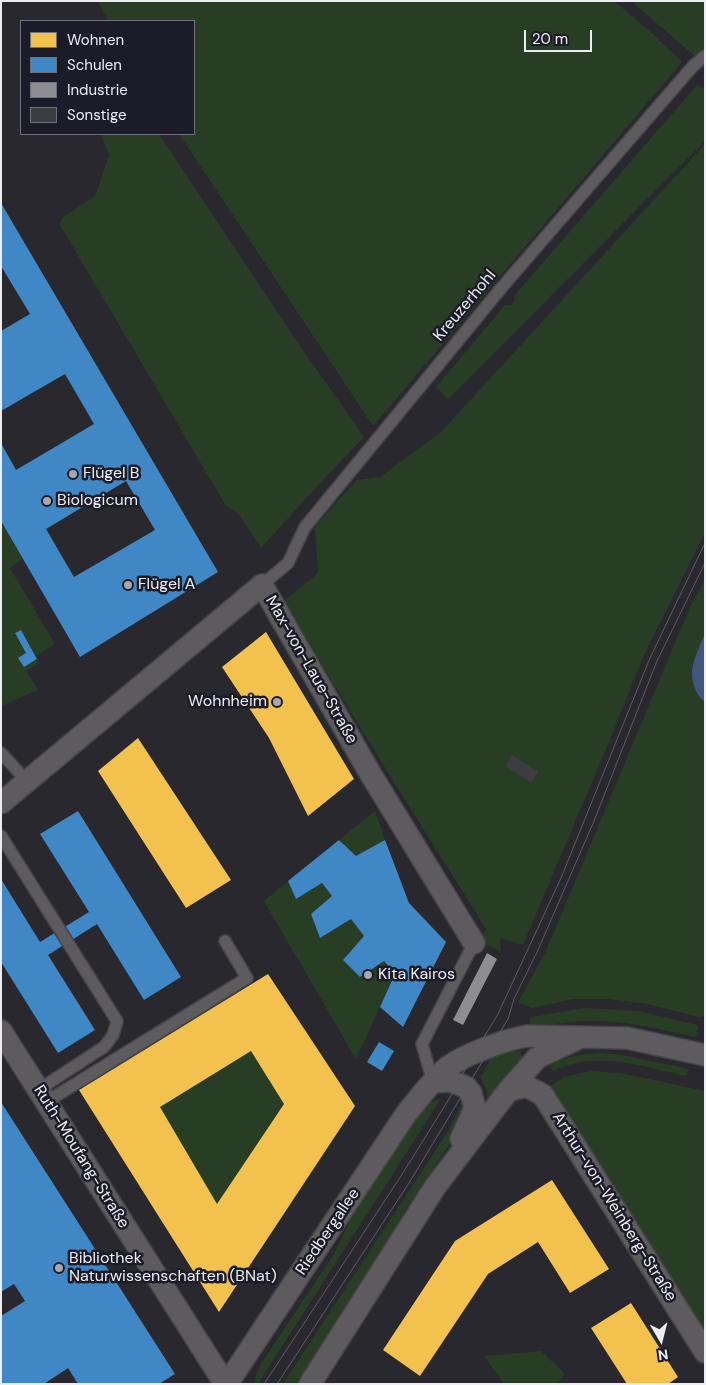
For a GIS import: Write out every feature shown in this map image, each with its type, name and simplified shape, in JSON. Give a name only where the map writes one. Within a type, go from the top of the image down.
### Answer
[{"type":"street","name":"Max-von-Laue-Straße","points":[[1,803],[262,585],[370,773],[474,943]]},
{"type":"street","name":"Ruth-Moufang-Straße","points":[[1,1031],[226,1384]]},
{"type":"street","name":"Riedbergallee","points":[[226,1384],[406,1114],[432,1082],[448,1067],[474,1053],[512,1039],[527,1036],[627,1038],[705,1056]]},
{"type":"street","points":[[310,1384],[436,1187],[508,1090],[537,1058],[582,1037]]},
{"type":"street","points":[[432,1082],[450,1081],[466,1088],[471,1093],[475,1108],[450,1168]]},
{"type":"street","name":"Arthur-von-Weinberg-Straße","points":[[508,1090],[526,1086],[543,1095],[705,1352]]},
{"type":"lane","name":"Kreuzerhohl","points":[[262,585],[288,563],[305,527],[503,286],[693,66],[705,56]]},
{"type":"lane","points":[[1,753],[27,781]]},
{"type":"lane","points":[[1,836],[117,1021],[113,1035],[104,1047],[42,1096]]},
{"type":"lane","points":[[42,1096],[247,978],[225,941]]},
{"type":"lane","points":[[432,1082],[422,1044],[474,943]]},
{"type":"green space","points":[[98,1],[614,1],[682,62],[373,426],[180,135],[195,135],[195,20],[108,20]]},
{"type":"green space","points":[[631,1],[705,1],[705,65]]},
{"type":"green space","points":[[697,85],[705,88],[705,141],[448,399],[436,387],[505,305],[510,306],[515,301],[514,296]]},
{"type":"green space","points":[[101,135],[160,135],[291,333],[364,437],[261,548],[238,513],[226,506],[60,225],[62,218],[95,196],[109,155]]},
{"type":"green space","points":[[705,144],[705,532],[645,653],[523,945],[500,938],[501,952],[479,941],[486,929],[357,723],[284,601],[318,573],[315,526],[357,480],[380,477],[441,432]]},
{"type":"green space","points":[[1,521],[23,559],[10,568],[55,644],[36,656],[21,630],[15,633],[26,653],[18,658],[24,667],[37,659],[40,663],[26,671],[38,690],[1,706]]},
{"type":"green space","points":[[705,579],[705,632],[692,670],[702,700],[705,702],[705,1013],[699,1017],[647,1004],[609,999],[573,999],[532,1008],[518,1002],[546,951],[690,607]]},
{"type":"green space","points":[[375,811],[385,840],[356,856],[339,840]]},
{"type":"green space","points":[[288,881],[296,899],[322,883],[332,896],[311,914],[320,938],[351,919],[364,936],[343,960],[360,977],[384,961],[395,974],[356,1059],[264,901]]},
{"type":"green space","points":[[586,1008],[639,1011],[697,1025],[696,1037],[637,1025],[601,1021],[575,1022],[532,1028],[529,1019]]},
{"type":"green space","points":[[521,1050],[521,1054],[525,1057],[488,1104],[486,1089],[481,1077],[492,1056]]},
{"type":"green space","points":[[251,1051],[284,1104],[217,1204],[160,1107]]},
{"type":"green space","points":[[600,1053],[617,1054],[689,1069],[686,1076],[636,1064],[619,1062],[586,1062],[569,1065],[553,1071],[550,1066],[574,1056]]},
{"type":"green space","points":[[591,1071],[621,1073],[705,1091],[705,1338],[549,1087],[564,1077]]},
{"type":"green space","points":[[441,1099],[258,1384],[255,1384],[256,1375],[262,1362],[334,1254],[356,1207],[418,1114],[430,1102]]},
{"type":"green space","points":[[461,1105],[465,1115],[459,1131],[405,1210],[385,1248],[309,1370],[299,1384],[283,1384],[448,1131]]},
{"type":"green space","points":[[541,1351],[565,1374],[557,1384],[504,1384],[484,1356]]},
{"type":"water","points":[[705,632],[705,702],[693,683],[692,670]]},
{"type":"building: Wohnen","name":"Wohnheim","points":[[266,632],[354,779],[308,816],[269,738],[222,667]]},
{"type":"building: Wohnen","points":[[138,738],[231,880],[186,908],[98,771]]},
{"type":"building: Wohnen","points":[[268,974],[355,1106],[219,1312],[79,1090]],"holes":[[[251,1051],[284,1104],[217,1204],[160,1107]]]},
{"type":"building: Wohnen","points":[[552,1180],[609,1269],[570,1293],[538,1242],[488,1274],[420,1376],[383,1350],[455,1241]]},
{"type":"building: Wohnen","points":[[631,1303],[678,1377],[668,1384],[627,1384],[591,1328]]},
{"type":"building: Schulen","points":[[1,203],[218,572],[80,657],[1,521],[1,443],[16,470],[94,424],[65,374],[1,411],[1,331],[30,314],[1,266]],"holes":[[[126,481],[155,530],[74,577],[46,529]]]},
{"type":"building: Schulen","points":[[21,630],[37,659],[24,667],[18,658],[26,653],[15,633]]},
{"type":"building: Schulen","points":[[78,811],[181,977],[144,1000],[97,924],[48,955],[95,1030],[58,1053],[1,962],[1,879],[40,942],[89,912],[40,834]]},
{"type":"building: Schulen","points":[[339,840],[356,856],[385,840],[409,903],[446,942],[403,1027],[380,1007],[395,974],[384,961],[360,977],[343,960],[364,936],[351,919],[320,938],[311,914],[332,896],[322,883],[296,899],[288,881]]},
{"type":"building: Schulen","points":[[379,1042],[394,1051],[382,1071],[367,1062]]},
{"type":"building: Schulen","points":[[1,1102],[175,1374],[159,1384],[78,1384],[68,1368],[44,1384],[1,1384],[1,1316],[25,1301],[14,1284],[1,1292]]},
{"type":"building: Industrie","points":[[487,953],[497,959],[463,1025],[453,1020]]},
{"type":"building: Sonstige","points":[[512,755],[538,772],[531,783],[506,766]]},
{"type":"tram line","points":[[264,1384],[401,1176],[449,1099],[497,1016],[561,878],[650,658],[705,543]]},
{"type":"tram line","points":[[277,1384],[409,1183],[508,1019],[514,999],[538,950],[594,821],[657,661],[705,563]]},
{"type":"place","name":"Flügel B","points":[[73,474]]},
{"type":"place","name":"Biologicum","points":[[47,501]]},
{"type":"place","name":"Flügel A","points":[[128,585]]},
{"type":"place","name":"Wohnheim","points":[[277,702]]},
{"type":"place","name":"Kita Kairos","points":[[368,975]]},
{"type":"place","name":"Bibliothek Naturwissenschaften (BNat)","points":[[59,1268]]}]
